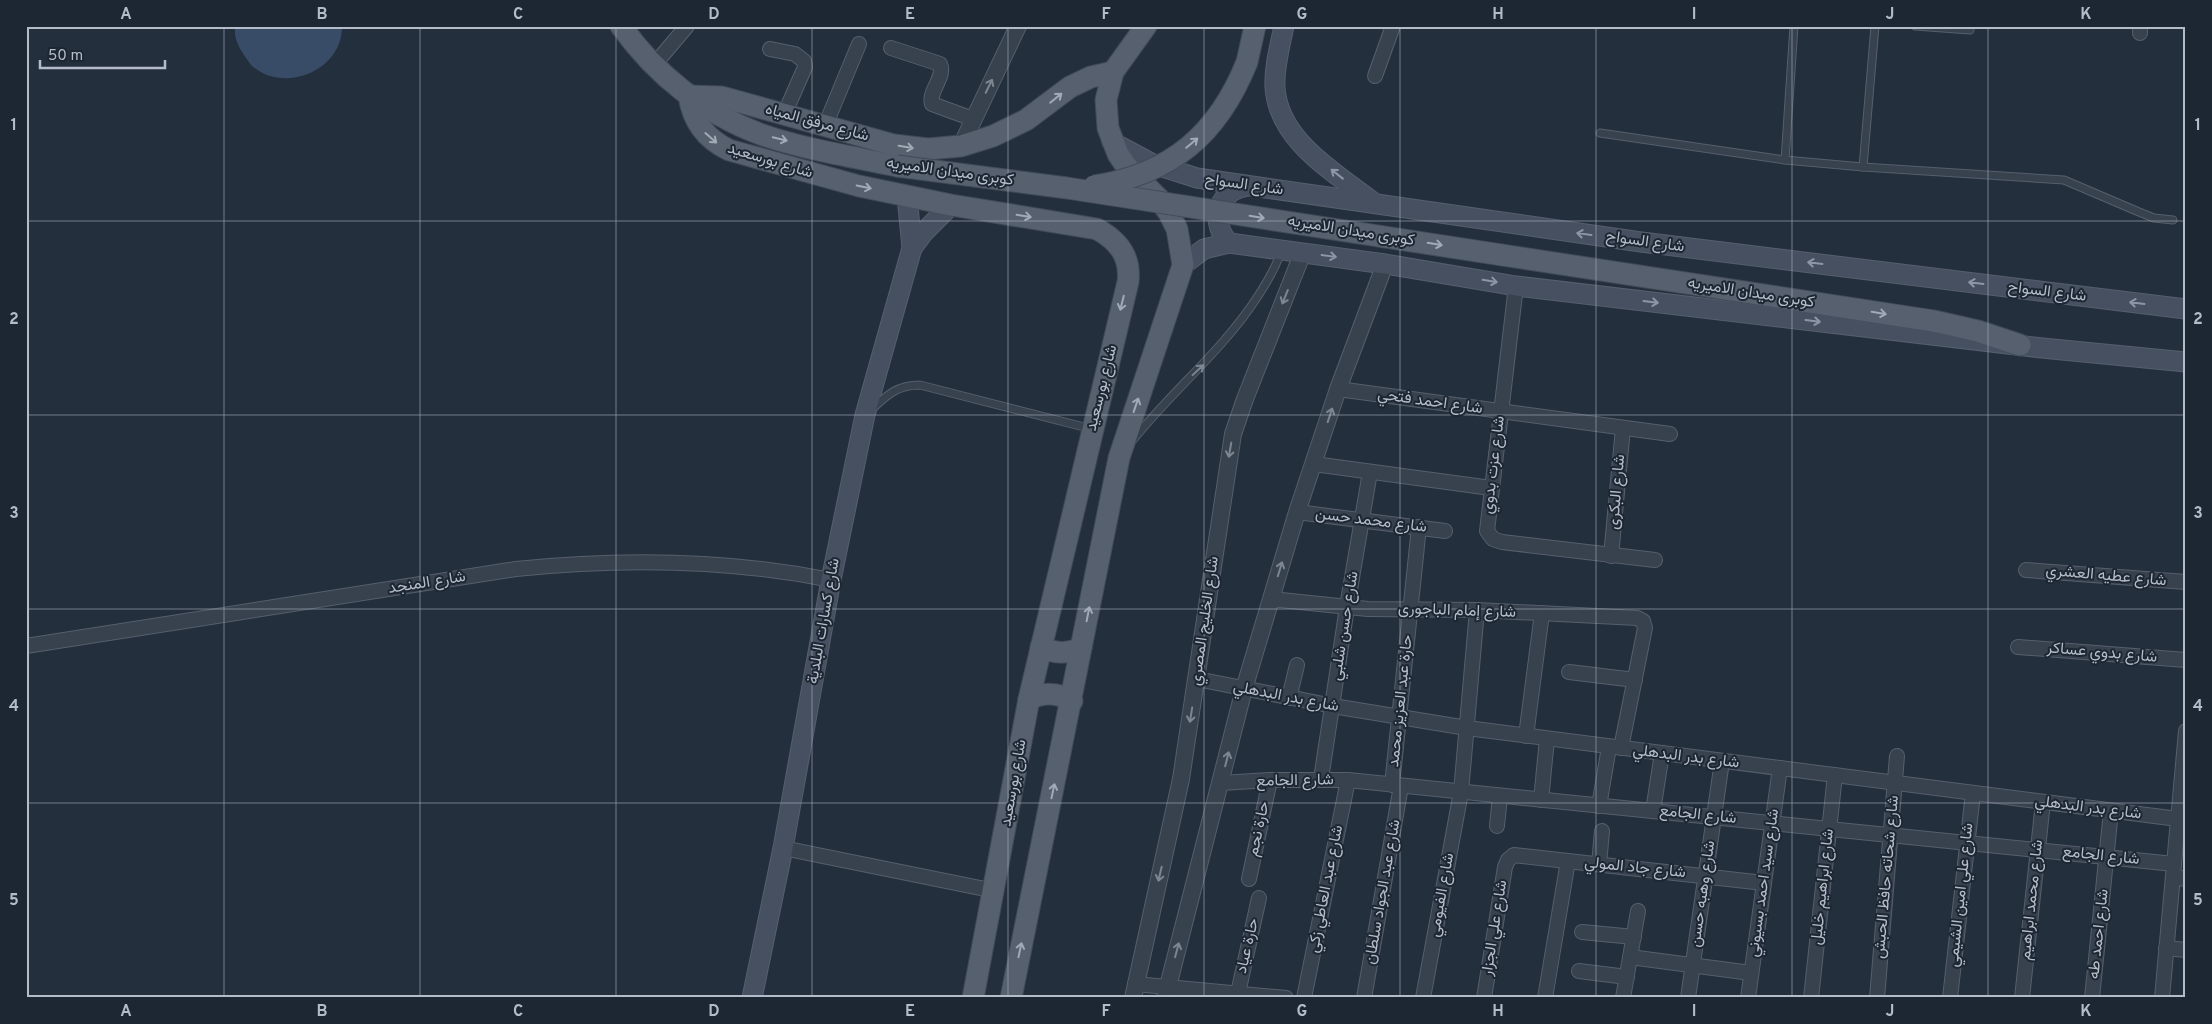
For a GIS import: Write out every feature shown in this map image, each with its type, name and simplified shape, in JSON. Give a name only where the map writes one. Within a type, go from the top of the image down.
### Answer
[{"type":"main road","points":[[621,26],[654,65],[689,96]]},
{"type":"main road","points":[[1011,998],[1119,458],[1182,265],[1179,238],[1169,213],[1159,199],[1126,166],[1112,142],[1106,114],[1109,86],[1113,72],[1146,26]]},
{"type":"main road","points":[[1067,188],[1114,183],[1150,170],[1178,155],[1207,129],[1227,104],[1247,62],[1255,26]]},
{"type":"main road","points":[[1284,26],[1278,55],[1275,87],[1282,117],[1300,143],[1375,204]]},
{"type":"main road","name":"شارع مرفق المياه","points":[[689,96],[722,97],[912,148],[961,146],[1008,130],[1038,112],[1070,87],[1091,77],[1113,72]]},
{"type":"main road","name":"كوبرى ميدان الاميريه","points":[[689,96],[736,124],[762,134],[897,166],[1067,188],[1934,321],[1978,331],[2020,346]]},
{"type":"main road","name":"شارع بورسعيد","points":[[689,96],[694,116],[702,129],[712,140],[729,150],[859,186],[951,205],[1097,229],[1107,234],[1123,250],[1128,266],[1128,282],[1041,647],[973,998]]},
{"type":"main road","name":"شارع السواح","points":[[1112,142],[1139,157],[1174,172],[1197,178],[1641,242],[2186,309]]},
{"type":"main road","points":[[1229,243],[1219,229],[1217,211],[1220,203],[1232,190],[1249,186]]},
{"type":"main road","name":"شارع كسارات البلدية","points":[[752,998],[784,848],[831,580],[865,416],[912,248],[907,196]]},
{"type":"main road","name":"شارع كسارات البلدية","points":[[912,248],[924,232],[951,205]]},
{"type":"main road","points":[[1182,265],[1204,249],[1229,243],[1385,264],[1516,286],[2020,346],[2186,362]]},
{"type":"main road","points":[[1041,647],[1048,651],[1065,653],[1081,648]]},
{"type":"main road","points":[[1030,699],[1044,693],[1051,693],[1072,700]]},
{"type":"street","points":[[654,65],[687,26]]},
{"type":"street","points":[[961,146],[1018,26]]},
{"type":"street","points":[[1375,76],[1394,26]]},
{"type":"street","points":[[825,126],[859,44]]},
{"type":"street","points":[[891,48],[940,64],[942,71],[931,99],[932,104],[973,119]]},
{"type":"street","points":[[770,49],[795,54],[804,61],[805,67],[784,115]]},
{"type":"street","name":"شارع الخليج المصري","points":[[1134,991],[1181,779],[1233,434],[1245,398],[1303,252]]},
{"type":"street","points":[[1166,992],[1244,689],[1271,598],[1338,389],[1385,264]]},
{"type":"street","name":"شارع عزت بدوي","points":[[1516,286],[1487,532],[1493,539],[1611,556],[1655,560]]},
{"type":"street","name":"شارع احمد فتحي","points":[[1338,389],[1670,434]]},
{"type":"street","name":"شارع البكرى","points":[[1611,556],[1623,428]]},
{"type":"street","points":[[1314,464],[1491,488]]},
{"type":"street","name":"شارع حسن شلبي","points":[[1321,779],[1370,472]]},
{"type":"street","name":"شارع محمد حسن","points":[[1297,512],[1445,531]]},
{"type":"street","name":"حارة عبد العزيز محمد","points":[[1396,785],[1399,717],[1419,527]]},
{"type":"street","name":"شارع المنجد","points":[[26,646],[516,569],[571,564],[626,561],[691,562],[773,570],[831,580]]},
{"type":"street","name":"شارع عطيه العشري","points":[[2026,570],[2186,582]]},
{"type":"street","name":"شارع إمام الباجورى","points":[[1271,598],[1347,607],[1477,610],[1637,618],[1644,622],[1645,628],[1635,680]]},
{"type":"street","name":"شارع الفيومي","points":[[1424,998],[1461,792],[1477,610]]},
{"type":"street","points":[[1526,736],[1542,613]]},
{"type":"street","name":"شارع بدوي عساكر","points":[[2018,647],[2186,660]]},
{"type":"street","points":[[1290,698],[1297,666]]},
{"type":"street","points":[[1569,672],[1635,680],[1599,806]]},
{"type":"street","name":"شارع بدر البدهلي","points":[[1197,679],[1333,706],[1467,728],[2178,819]]},
{"type":"street","points":[[2162,998],[2166,948],[2181,836],[2178,819],[2186,731]]},
{"type":"street","points":[[1542,800],[1547,739]]},
{"type":"street","points":[[1653,811],[1662,753]]},
{"type":"street","name":"شارع شحاته حافظ الحبش","points":[[1876,998],[1897,756]]},
{"type":"street","name":"شارع وهبه حسن","points":[[1688,998],[1722,761]]},
{"type":"street","name":"شارع سيد احمد بسيوني","points":[[1748,998],[1780,768]]},
{"type":"street","name":"شارع ابراهيم خليل","points":[[1811,998],[1835,775]]},
{"type":"street","name":"شارع الجامع","points":[[1221,783],[1270,780],[1348,780],[2038,850],[2106,858],[2177,873]]},
{"type":"street","name":"حارة نجم","points":[[1249,879],[1270,780]]},
{"type":"street","name":"شارع عبد العاطي زكي","points":[[1304,998],[1348,780]]},
{"type":"street","name":"شارع عبد الجواد سلطان","points":[[1364,998],[1396,785]]},
{"type":"street","name":"شارع علي امين الشيمي","points":[[1950,998],[1972,793]]},
{"type":"street","points":[[1496,826],[1500,796]]},
{"type":"street","name":"شارع محمد ابراهيم","points":[[2022,998],[2042,802]]},
{"type":"street","name":"شارع احمد طه","points":[[2092,998],[2111,810]]},
{"type":"street","points":[[1599,864],[1602,831]]},
{"type":"street","points":[[784,848],[995,891]]},
{"type":"street","name":"شارع جاد المولي","points":[[1508,860],[1514,855],[1764,883]]},
{"type":"street","name":"شارع علي الجزار","points":[[1484,998],[1505,867],[1508,860]]},
{"type":"street","points":[[1545,998],[1568,861]]},
{"type":"street","name":"حارة عياد","points":[[1238,993],[1259,898]]},
{"type":"street","points":[[1623,998],[1638,911]]},
{"type":"street","points":[[1582,932],[1634,937]]},
{"type":"street","points":[[2166,948],[2186,950]]},
{"type":"street","points":[[1630,957],[1751,974]]},
{"type":"street","points":[[1579,971],[1627,977]]},
{"type":"street","points":[[1134,991],[1238,993],[1286,998]]},
{"type":"lane","points":[[1785,160],[1794,26]]},
{"type":"lane","points":[[1863,167],[1875,26]]},
{"type":"lane","points":[[1915,26],[1970,30]]},
{"type":"lane","points":[[1600,133],[1785,160],[2064,180],[2146,215],[2173,220]]},
{"type":"lane","points":[[1119,458],[1158,408],[1202,366],[1234,329],[1263,289],[1278,260],[1281,249]]},
{"type":"lane","points":[[865,416],[894,389],[906,385],[920,385],[1092,429]]},
{"type":"water","points":[[235,26],[342,26],[340,42],[333,55],[322,66],[309,74],[294,78],[279,78],[264,74],[251,65],[237,43]]}]
